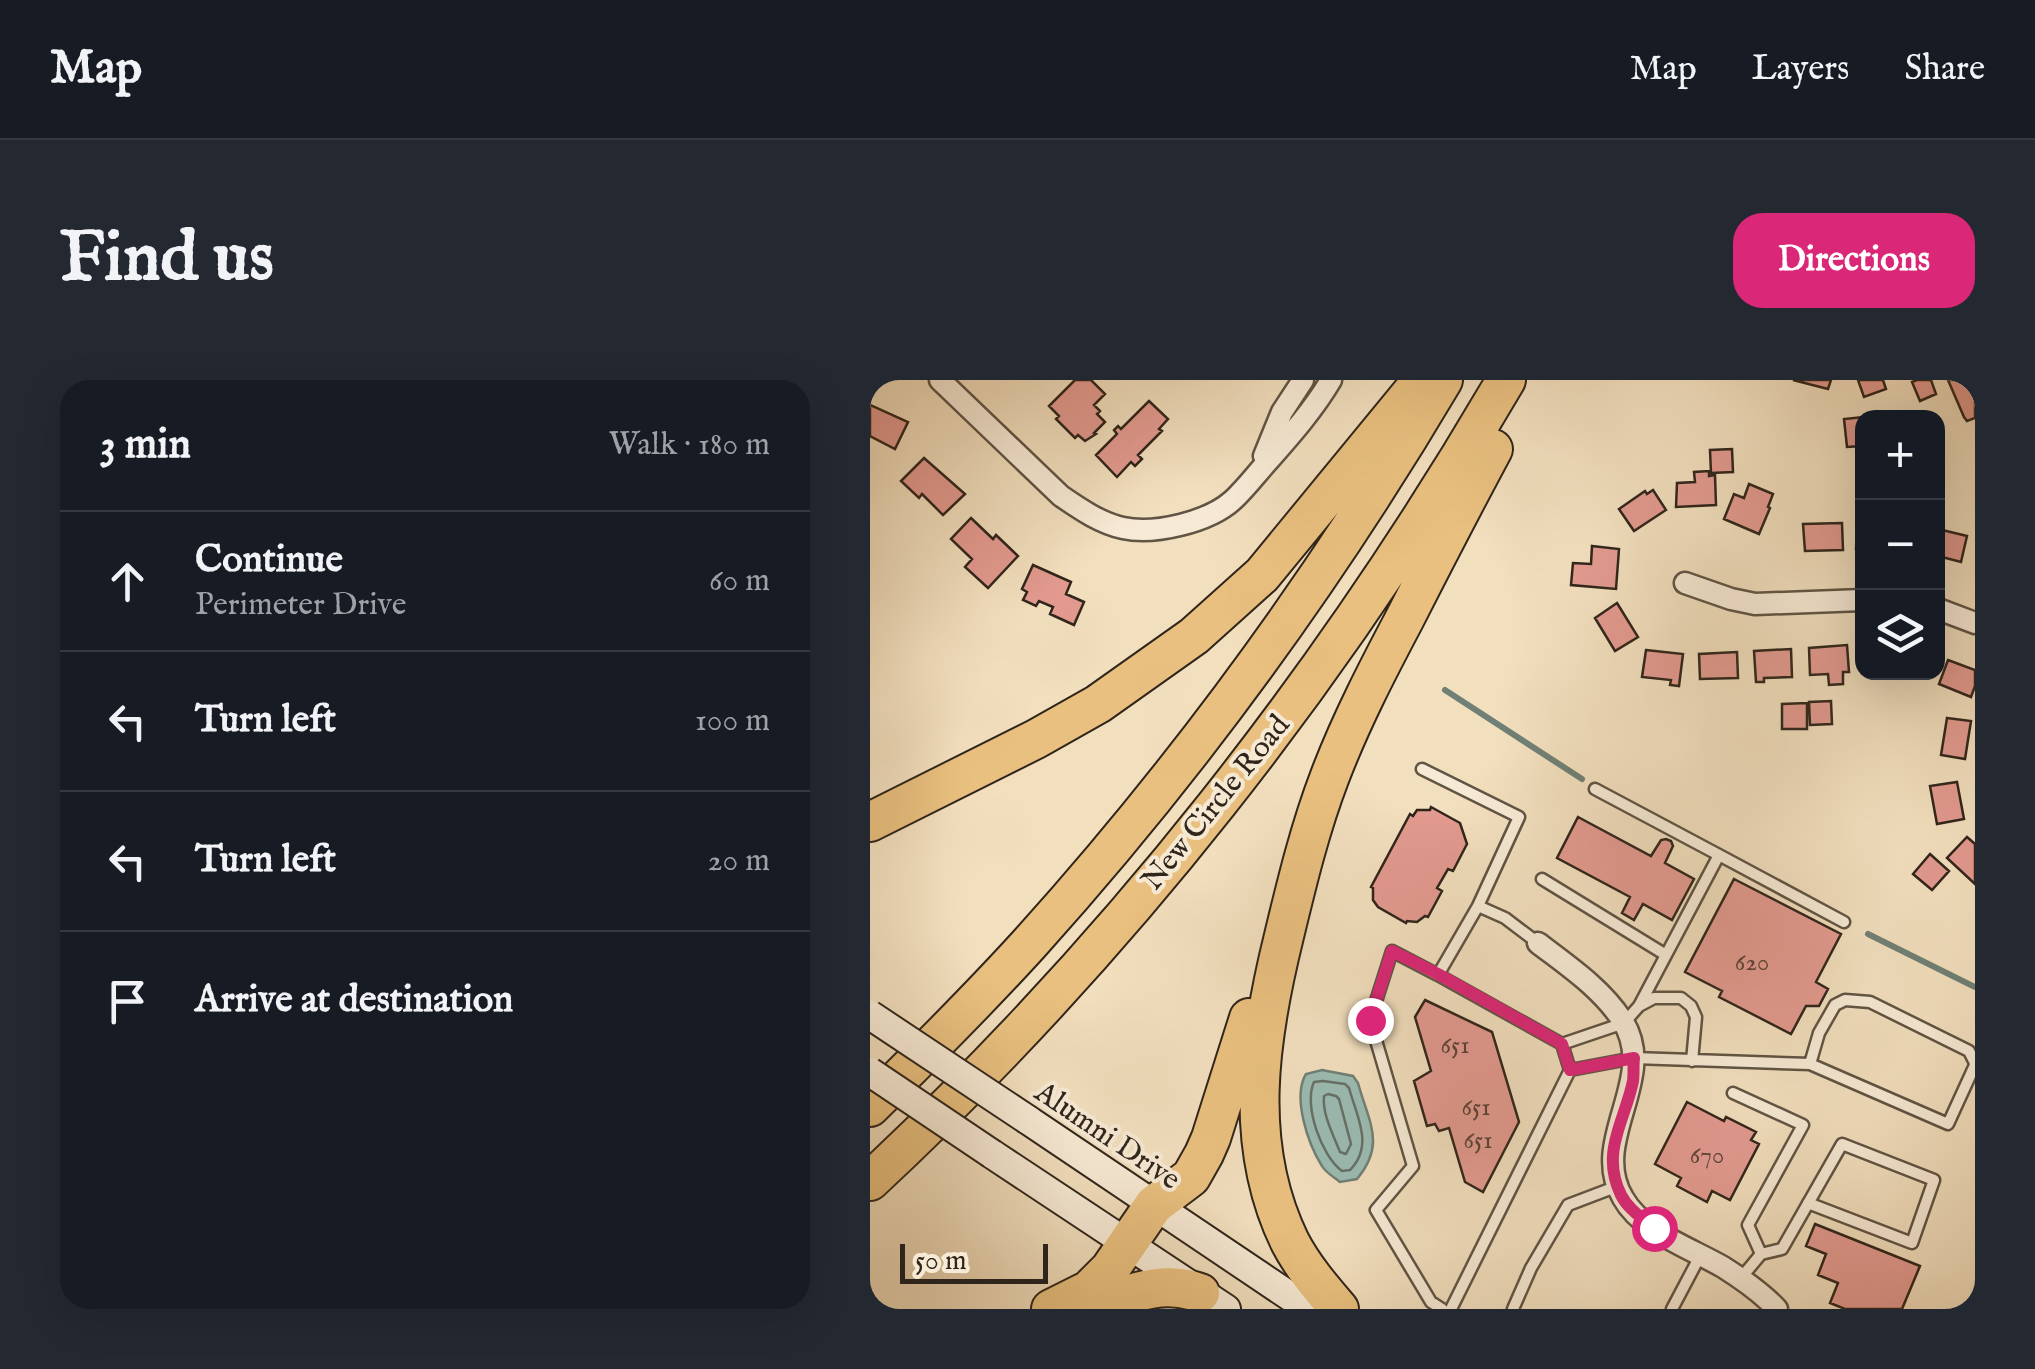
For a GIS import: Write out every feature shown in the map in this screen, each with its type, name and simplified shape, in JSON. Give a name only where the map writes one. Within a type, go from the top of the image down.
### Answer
[{"type":"highway","points":[[870,822],[1098,704],[1194,636],[1272,564],[1422,380]]},
{"type":"highway","name":"New Circle Road","points":[[870,1107],[1028,944],[1161,789],[1341,544],[1443,380]]},
{"type":"highway","name":"New Circle Road","points":[[870,1181],[1039,1012],[1220,803],[1332,650],[1456,466],[1506,380]]},
{"type":"highway","points":[[1340,1309],[1314,1280],[1290,1242],[1265,1163],[1258,1076],[1273,980],[1308,836],[1354,718],[1528,380]]},
{"type":"highway","points":[[1051,1309],[1089,1290],[1128,1246],[1154,1205],[1190,1176],[1204,1154],[1298,879]]},
{"type":"highway","points":[[1088,1309],[1161,1287],[1184,1287],[1213,1301]]},
{"type":"main road","name":"Alumni Drive","points":[[870,1015],[1309,1309]]},
{"type":"main road","points":[[870,1072],[1213,1301]]},
{"type":"street","points":[[940,380],[1061,496],[1081,510],[1126,529],[1189,523],[1231,502],[1301,424],[1331,380]]},
{"type":"street","points":[[1255,476],[1282,412],[1304,380]]},
{"type":"street","points":[[1686,583],[1754,604],[1855,600]]},
{"type":"street","points":[[1945,612],[1975,623]]},
{"type":"street","points":[[1538,943],[1603,996],[1624,1023],[1630,1039],[1634,1058],[1632,1082],[1612,1149],[1621,1196],[1633,1212],[1654,1228],[1740,1279],[1777,1309]]},
{"type":"lane","points":[[1422,769],[1519,816],[1478,906],[1438,974]]},
{"type":"lane","points":[[1595,789],[1844,922]]},
{"type":"lane","points":[[1562,1044],[1624,1023],[1639,1006],[1719,855]]},
{"type":"lane","points":[[1542,879],[1666,955]]},
{"type":"lane","points":[[1478,906],[1505,918],[1538,943]]},
{"type":"lane","points":[[1442,1309],[1431,1302],[1376,1210],[1413,1166],[1370,1020],[1392,951],[1562,1044],[1570,1070],[1451,1309]]},
{"type":"lane","points":[[1639,1006],[1654,998],[1667,997],[1682,998],[1691,1006],[1696,1017],[1692,1061]]},
{"type":"lane","points":[[1570,1070],[1634,1058],[1810,1064],[1948,1124],[1975,1064],[1969,1052],[1870,1002],[1845,1000],[1834,1005],[1819,1033],[1810,1064]]},
{"type":"lane","points":[[1733,1094],[1803,1125],[1748,1225],[1761,1254]]},
{"type":"lane","points":[[1740,1279],[1761,1254],[1782,1249],[1808,1203],[1842,1144],[1934,1180],[1912,1243],[1808,1203]]},
{"type":"lane","points":[[1513,1309],[1531,1268],[1568,1205],[1618,1186]]},
{"type":"lane","points":[[1672,1309],[1701,1255]]},
{"type":"water","points":[[1322,1070],[1353,1076],[1358,1083],[1373,1144],[1357,1179],[1340,1182],[1328,1173],[1307,1133],[1301,1107],[1302,1084],[1306,1074]]},
{"type":"building","points":[[1075,380],[1091,380],[1105,394],[1094,405],[1105,422],[1085,441],[1078,435],[1075,438],[1049,406]]},
{"type":"building","points":[[1793,380],[1831,380],[1828,389]]},
{"type":"building","points":[[1858,380],[1883,380],[1886,389],[1864,397]]},
{"type":"building","points":[[1931,380],[1936,394],[1920,401],[1912,382]]},
{"type":"building","points":[[1948,380],[1975,380],[1975,418],[1967,421],[1964,417]]},
{"type":"building","points":[[1149,401],[1168,419],[1159,429],[1162,431],[1138,455],[1142,459],[1135,466],[1131,462],[1117,477],[1096,455],[1117,434],[1114,430],[1118,426],[1121,429]]},
{"type":"building","points":[[870,405],[908,422],[895,449],[870,436]]},
{"type":"building","points":[[1855,418],[1855,446],[1847,447],[1844,419]]},
{"type":"building","points":[[1732,449],[1733,472],[1711,473],[1710,450]]},
{"type":"building","points":[[924,458],[965,494],[943,515],[922,494],[919,498],[901,481]]},
{"type":"building","points":[[1709,471],[1709,476],[1715,475],[1716,505],[1676,507],[1677,483],[1695,482],[1694,472]]},
{"type":"building","points":[[1749,484],[1773,494],[1759,534],[1724,519],[1734,494],[1744,498]]},
{"type":"building","points":[[1653,490],[1666,510],[1634,531],[1619,509],[1645,491],[1647,494]]},
{"type":"building","points":[[971,518],[1018,556],[988,588],[965,567],[972,559],[951,539]]},
{"type":"building","points":[[1842,523],[1843,550],[1805,551],[1803,524]]},
{"type":"building","points":[[1945,531],[1967,536],[1961,562],[1945,558]]},
{"type":"building","points":[[1592,546],[1619,549],[1616,589],[1571,585],[1573,563],[1591,564]]},
{"type":"building","points":[[1033,565],[1071,582],[1066,594],[1084,602],[1074,625],[1050,614],[1053,607],[1023,600],[1027,592],[1022,589]]},
{"type":"building","points":[[1617,603],[1638,637],[1615,651],[1595,618]]},
{"type":"building","points":[[1847,645],[1849,672],[1843,672],[1843,684],[1829,685],[1828,674],[1810,675],[1809,648]]},
{"type":"building","points":[[1791,649],[1792,677],[1756,682],[1754,651]]},
{"type":"building","points":[[1646,650],[1683,654],[1679,686],[1670,685],[1671,680],[1642,677]]},
{"type":"building","points":[[1737,652],[1738,678],[1700,679],[1699,654]]},
{"type":"building","points":[[1948,660],[1975,670],[1971,697],[1939,684],[1945,680]]},
{"type":"building","points":[[1831,701],[1832,724],[1810,725],[1809,702]]},
{"type":"building","points":[[1807,703],[1807,729],[1782,729],[1782,704]]},
{"type":"building","points":[[1947,718],[1971,721],[1965,759],[1941,755]]},
{"type":"building","points":[[1957,782],[1964,819],[1937,824],[1930,786]]},
{"type":"building","points":[[1431,807],[1460,823],[1467,844],[1453,871],[1448,869],[1437,888],[1442,891],[1428,917],[1406,923],[1378,907],[1371,887],[1410,814]]},
{"type":"building","points":[[1578,817],[1651,856],[1661,840],[1671,841],[1673,846],[1665,863],[1694,879],[1672,920],[1643,904],[1634,920],[1622,913],[1630,897],[1557,858]]},
{"type":"building","points":[[1967,837],[1975,844],[1975,884],[1947,858]]},
{"type":"building","points":[[1930,854],[1949,871],[1932,890],[1913,874]]},
{"type":"building","points":[[1734,879],[1841,934],[1816,982],[1828,989],[1819,1006],[1806,1006],[1791,1034],[1719,997],[1722,991],[1685,972]]},
{"type":"building","points":[[1425,1000],[1492,1032],[1519,1122],[1483,1192],[1465,1182],[1449,1128],[1439,1131],[1435,1124],[1427,1126],[1414,1081],[1431,1071],[1415,1017]]},
{"type":"building","points":[[1687,1102],[1756,1132],[1751,1140],[1759,1144],[1730,1200],[1712,1191],[1707,1202],[1677,1186],[1681,1178],[1655,1164]]},
{"type":"building","points":[[1815,1224],[1920,1266],[1902,1309],[1845,1309],[1830,1303],[1838,1283],[1818,1275],[1826,1254],[1806,1246]]},
{"type":"waterway","points":[[1445,690],[1582,779]]},
{"type":"waterway","points":[[1868,934],[1975,987]]},
{"type":"route","points":[[1370,1020],[1392,951],[1562,1044],[1570,1070],[1634,1058],[1632,1082],[1612,1149],[1621,1196],[1633,1212],[1654,1228]]}]
